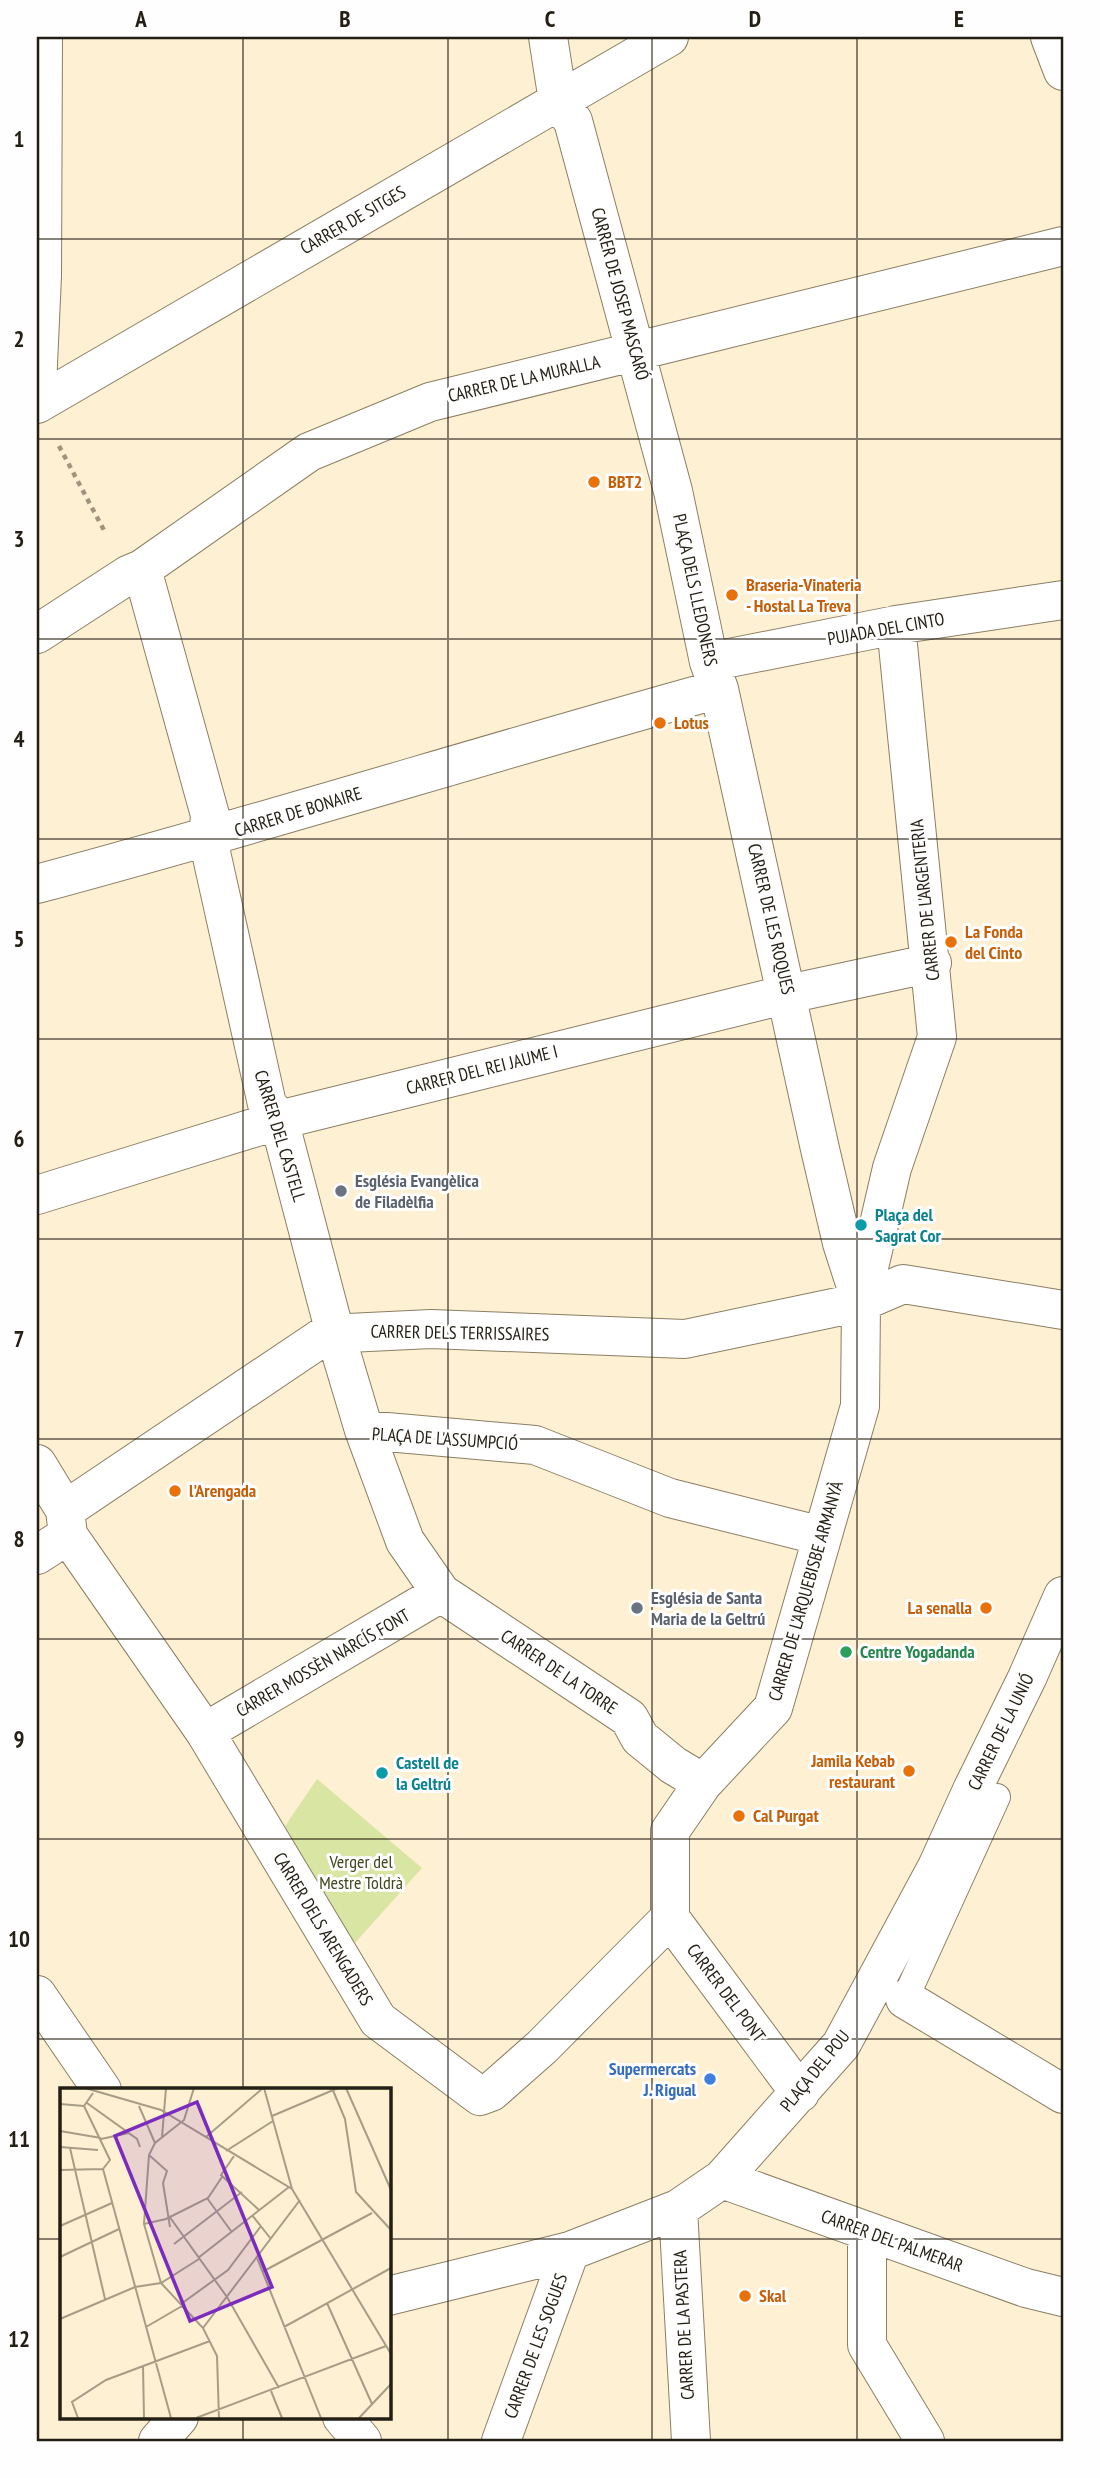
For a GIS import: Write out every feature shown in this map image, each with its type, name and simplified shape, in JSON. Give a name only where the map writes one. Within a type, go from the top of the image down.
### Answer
[{"type":"street","points":[[37,386],[42,276],[39,225],[43,37]]},
{"type":"street","points":[[548,37],[558,101]]},
{"type":"street","name":"CARRER DE SITGES","points":[[37,404],[669,37]]},
{"type":"street","points":[[1050,37],[1063,71]]},
{"type":"street","name":"CARRER DE JOSEP MASCARÓ","points":[[558,101],[573,121],[673,491]]},
{"type":"street","name":"CARRER DE LA MURALLA","points":[[37,634],[135,572],[309,452],[430,402],[1063,246]]},
{"type":"street","name":"PLAÇA DELS LLEDONERS","points":[[558,734],[714,676],[673,491]]},
{"type":"street","name":"CARRER DEL CASTELL","points":[[135,572],[210,814],[208,839],[267,1104],[279,1120],[335,1334],[364,1430]]},
{"type":"street","name":"PUJADA DEL CINTO","points":[[714,676],[896,625],[1063,600]]},
{"type":"street","name":"CARRER DE L'ARGENTERIA","points":[[861,1302],[892,1168],[937,1037],[932,962],[896,625]]},
{"type":"street","name":"CARRER DE LES ROQUES","points":[[714,676],[788,994],[842,1243],[861,1302]]},
{"type":"street","name":"CARRER DE BONAIRE","points":[[37,884],[208,839],[558,734]]},
{"type":"street","name":"CARRER DEL REI JAUME I","points":[[37,1195],[279,1120],[788,994],[932,962]]},
{"type":"street","name":"CARRER DELS TERRISSAIRES","points":[[57,1533],[327,1334],[431,1329],[685,1339],[861,1302],[903,1284],[1063,1310]]},
{"type":"street","name":"CARRER DE L'ARQUEBISBE ARMANYÀ","points":[[670,1903],[670,1831],[703,1783],[773,1708],[860,1406],[861,1302]]},
{"type":"street","name":"PLAÇA DE L'ASSUMPCIÓ","points":[[441,1593],[405,1541],[364,1430],[535,1445],[670,1499],[822,1536]]},
{"type":"street","name":"CARRER DELS ARENGADERS","points":[[37,1464],[57,1533],[205,1732],[378,2020],[480,2096],[491,2092],[542,2047],[670,1903]]},
{"type":"street","name":"CARRER MOSSÈN NARCÍS FONT","points":[[205,1732],[441,1593]]},
{"type":"street","name":"CARRER DE LA TORRE","points":[[441,1593],[629,1718],[640,1738],[673,1765],[703,1783]]},
{"type":"street","name":"CARRER DE LA UNIÓ","points":[[937,1867],[1063,1596]]},
{"type":"street","name":"PLAÇA DEL POU","points":[[390,2295],[570,2250],[678,2209],[722,2179],[841,2045],[937,1867]]},
{"type":"street","name":"CARRER DEL PONT","points":[[670,1903],[800,2093]]},
{"type":"street","points":[[37,1995],[52,2045],[100,2088]]},
{"type":"street","points":[[905,1999],[1063,2094]]},
{"type":"street","name":"CARRER DEL PALMERAR","points":[[722,2179],[1026,2288],[1063,2297]]},
{"type":"street","name":"CARRER DE LA PASTERA","points":[[678,2209],[691,2441]]},
{"type":"street","points":[[867,2232],[867,2345],[926,2441]]},
{"type":"street","name":"CARRER DE LES SOGUES","points":[[501,2441],[570,2250]]},
{"type":"street","points":[[159,2441],[178,2418]]},
{"type":"street","points":[[343,2418],[362,2441]]},
{"type":"lane","points":[[905,1999],[997,1797]]},
{"type":"path","points":[[56,443],[135,572]]},
{"type":"green space","name":"Verger del Mestre Toldrà","points":[[317,1779],[422,1868],[353,1945],[285,1826]]},
{"type":"place","name":"BBT2","points":[[594,482]]},
{"type":"place","name":"Braseria-Vinateria - Hostal La Treva","points":[[732,595]]},
{"type":"place","name":"Lotus","points":[[660,723]]},
{"type":"place","name":"La Fonda del Cinto","points":[[951,942]]},
{"type":"place","name":"Església Evangèlica de Filadèlfia","points":[[341,1191]]},
{"type":"place","name":"Plaça del Sagrat Cor","points":[[861,1225]]},
{"type":"place","name":"l'Arengada","points":[[175,1491]]},
{"type":"place","name":"Església de Santa Maria de la Geltrú","points":[[637,1608]]},
{"type":"place","name":"La senalla","points":[[986,1608]]},
{"type":"place","name":"Centre Yogadanda","points":[[846,1652]]},
{"type":"place","name":"Jamila Kebab restaurant","points":[[909,1771]]},
{"type":"place","name":"Castell de la Geltrú","points":[[382,1773]]},
{"type":"place","name":"Cal Purgat","points":[[739,1816]]},
{"type":"place","name":"Supermercats J. Rigual","points":[[710,2079]]},
{"type":"place","name":"Skal","points":[[745,2296]]}]
